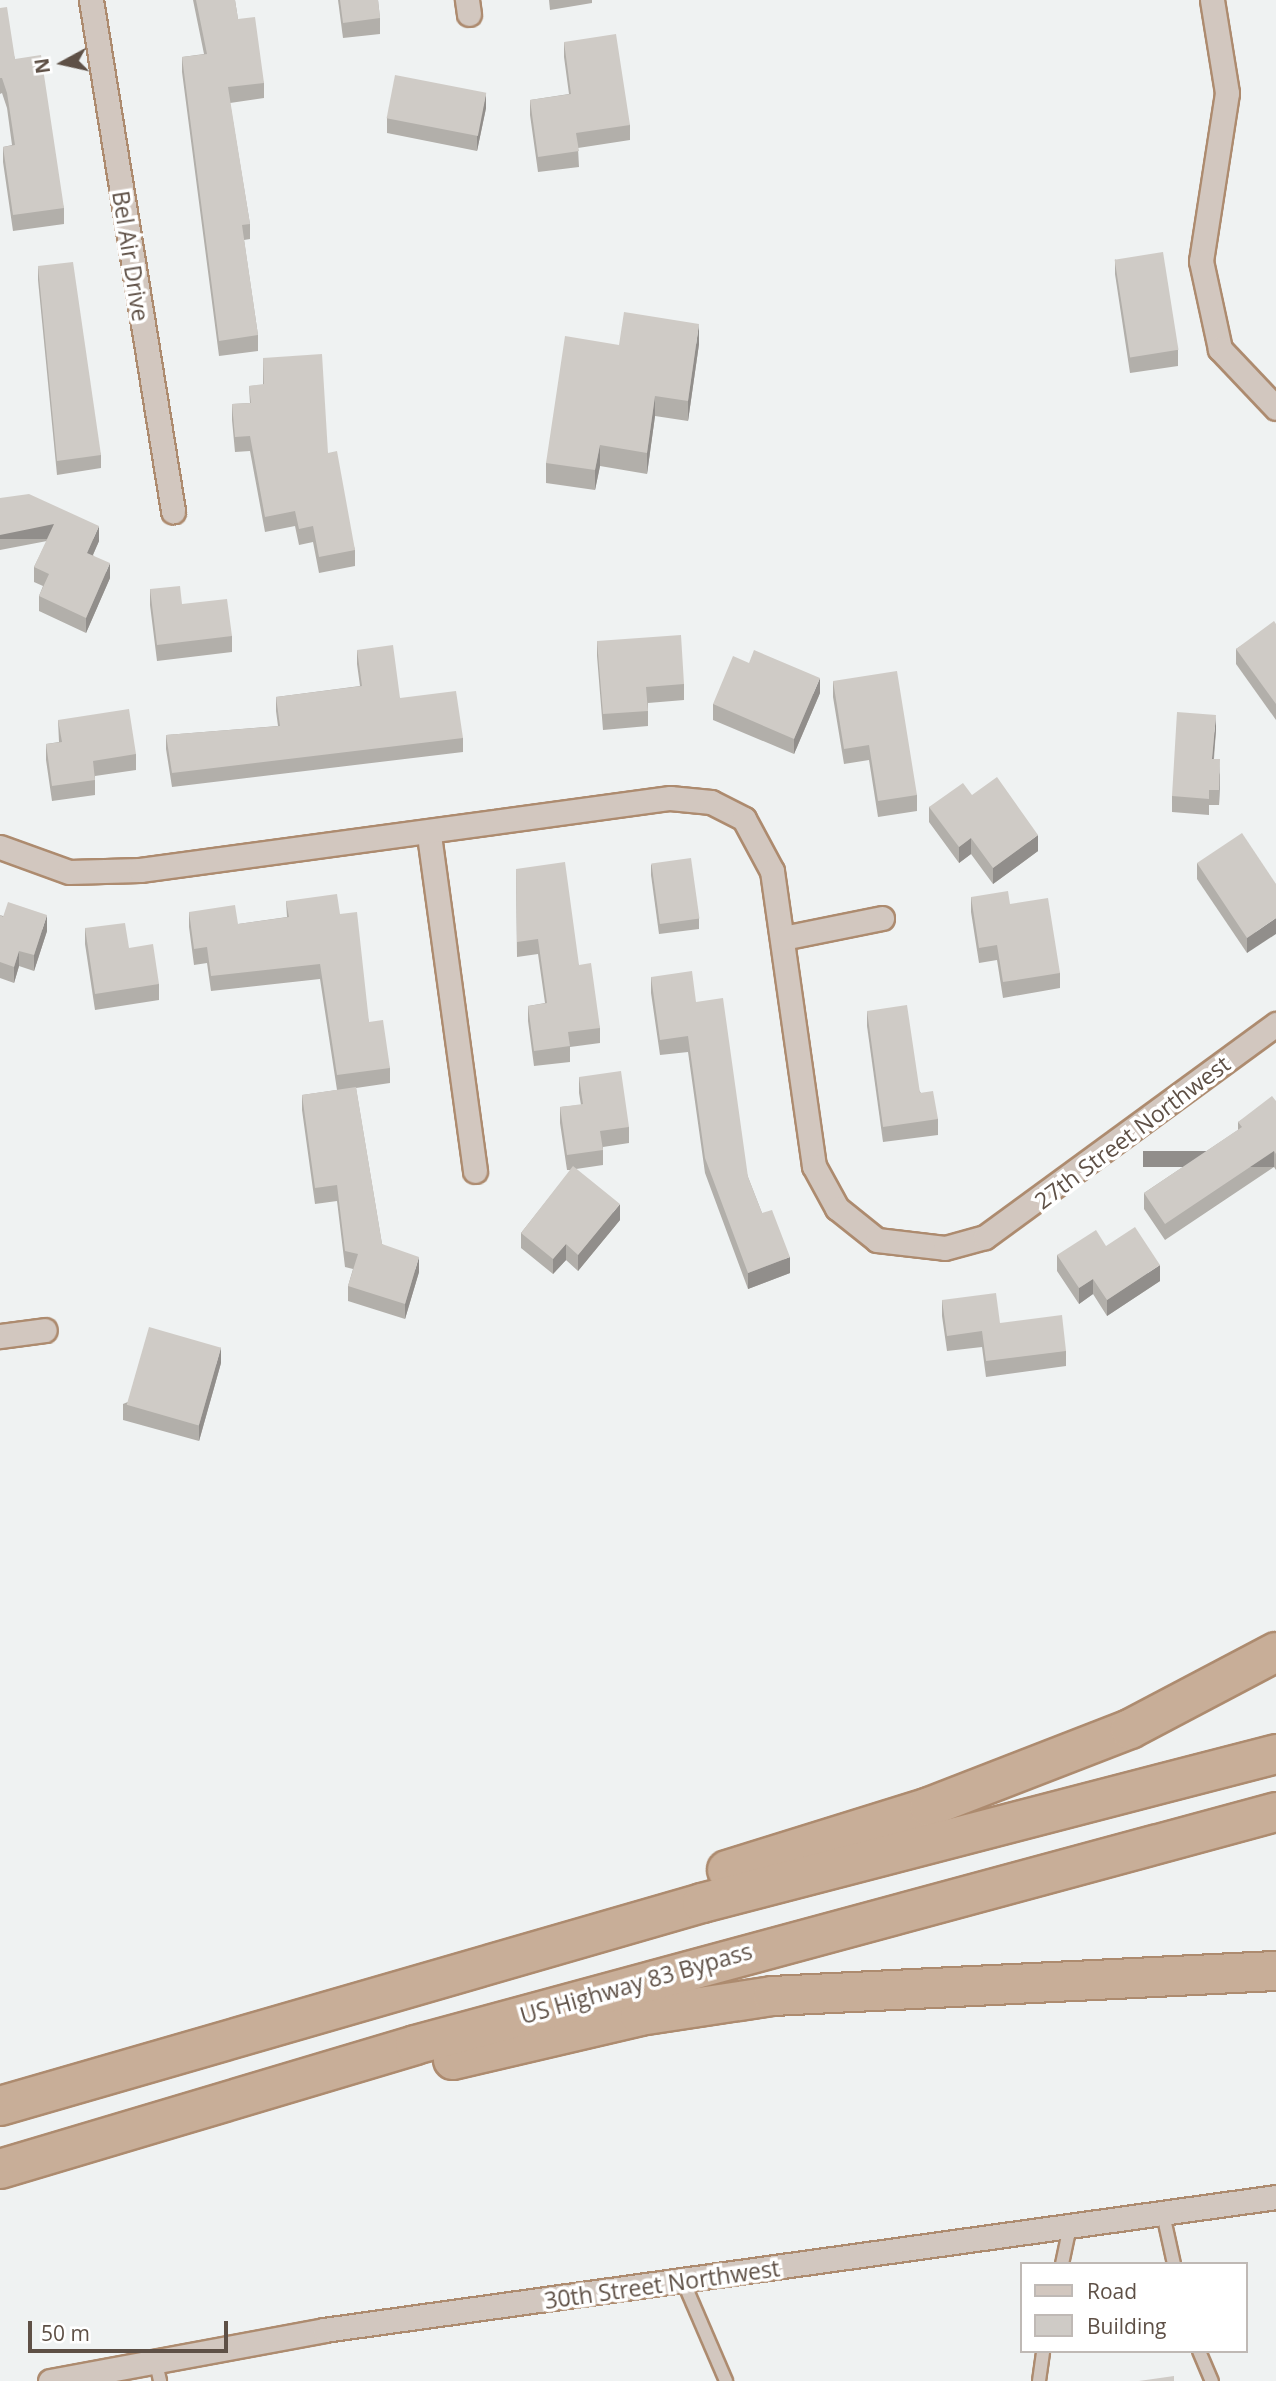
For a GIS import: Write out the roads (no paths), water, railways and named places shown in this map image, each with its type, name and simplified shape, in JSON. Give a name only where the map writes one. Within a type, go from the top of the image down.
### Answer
[{"type":"highway","points":[[414,1987],[528,1935],[929,1807],[1118,1734],[1276,1652]]},
{"type":"highway","points":[[0,2106],[915,1845],[1276,1755]]},
{"type":"highway","name":"US Highway 83 Bypass","points":[[0,2169],[933,1900],[1276,1812]]},
{"type":"highway","points":[[348,2068],[452,2060],[640,2016],[774,1996],[1276,1971]]},
{"type":"street","name":"Bel Air Drive","points":[[91,0],[173,511]]},
{"type":"street","points":[[1212,0],[1227,93],[1201,261],[1220,349],[1276,408]]},
{"type":"street","points":[[0,847],[69,872],[140,870],[429,835],[670,798],[711,802],[744,819],[761,840],[772,871],[783,938],[882,918]]},
{"type":"street","points":[[429,835],[475,1171]]},
{"type":"street","name":"27th Street Northwest","points":[[783,938],[814,1166],[837,1208],[877,1240],[945,1248],[985,1237],[1276,1024]]},
{"type":"street","points":[[0,1336],[45,1330]]},
{"type":"street","name":"30th Street Northwest","points":[[50,2381],[158,2370],[683,2281],[1276,2197]]},
{"type":"lane","points":[[1163,2214],[1174,2262]]},
{"type":"lane","points":[[1062,2262],[1070,2227]]},
{"type":"lane","points":[[683,2281],[726,2381]]},
{"type":"lane","points":[[1039,2381],[1043,2353]]},
{"type":"lane","points":[[1200,2353],[1212,2381]]}]
